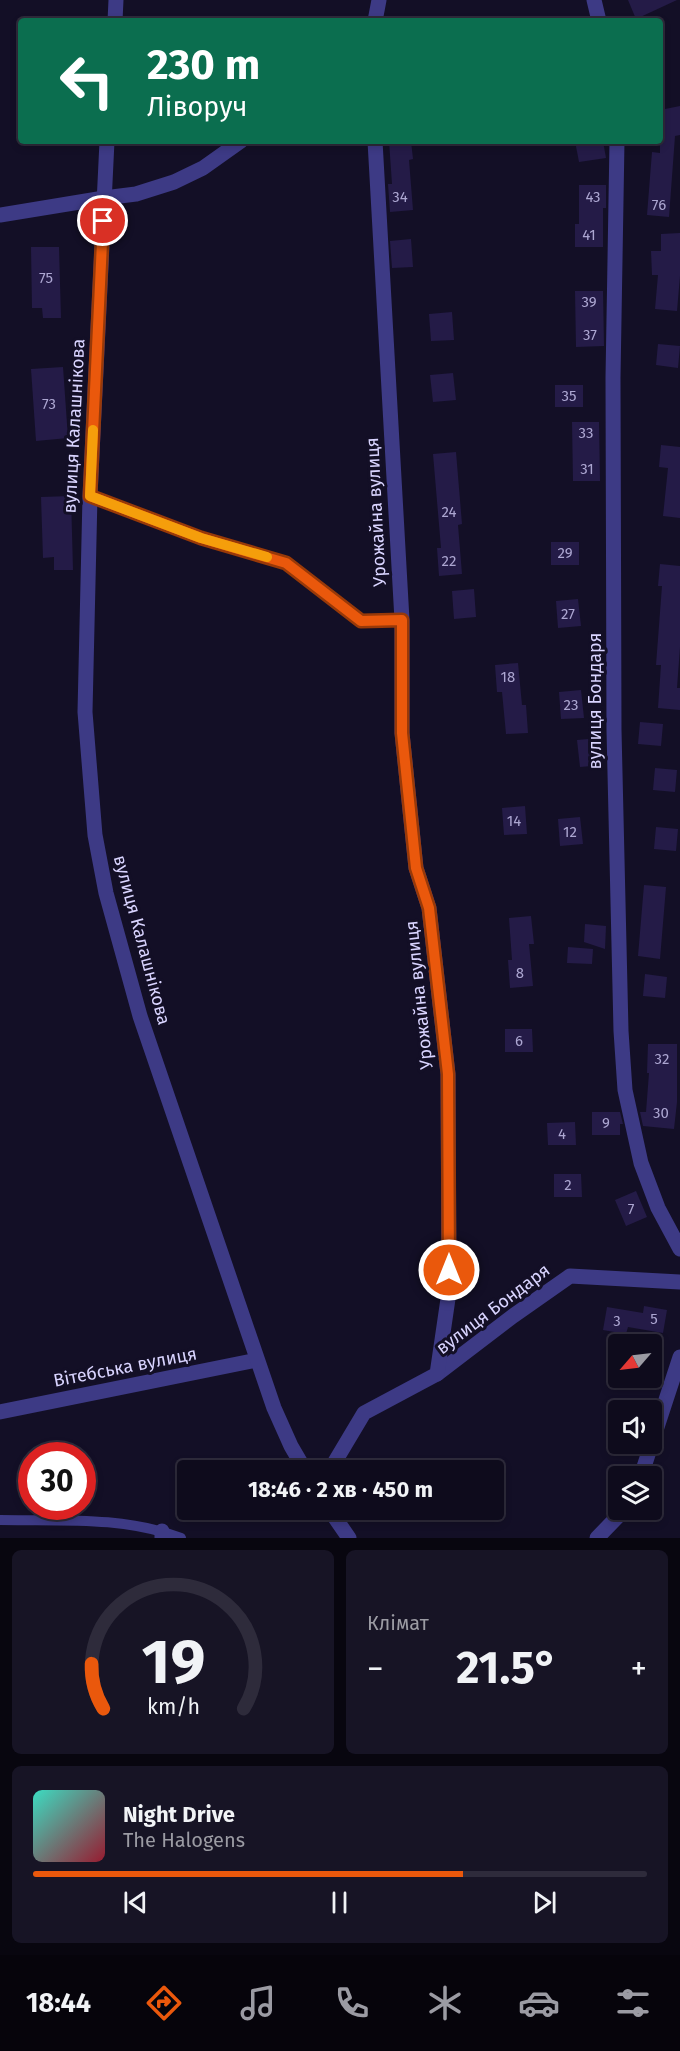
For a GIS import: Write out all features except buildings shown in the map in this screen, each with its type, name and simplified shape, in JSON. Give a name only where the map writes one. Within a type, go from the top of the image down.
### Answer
[{"type":"street","points":[[114,18],[116,0]]},
{"type":"street","points":[[376,18],[379,0]]},
{"type":"street","points":[[594,0],[598,18]]},
{"type":"street","name":"вулиця Калашнікова","points":[[107,144],[90,496],[85,712],[95,835],[105,893],[140,1016],[274,1408],[299,1460]]},
{"type":"street","points":[[0,215],[136,194],[174,182],[203,168],[237,144]]},
{"type":"street","name":"Урожайна вулиця","points":[[375,144],[402,620],[402,733],[416,868],[429,908],[448,1074],[449,1292],[437,1374]]},
{"type":"street","name":"вулиця Бондаря","points":[[617,144],[614,707],[621,1031],[625,1090],[641,1163],[658,1208],[680,1249]]},
{"type":"street","name":"вулиця Бондаря","points":[[437,1374],[570,1276],[680,1282]]},
{"type":"street","points":[[644,1466],[680,1357]]},
{"type":"street","name":"Вітебська вулиця","points":[[0,1412],[257,1360]]},
{"type":"street","points":[[336,1460],[364,1413],[437,1374]]},
{"type":"street","points":[[336,1520],[349,1538]]},
{"type":"street","points":[[597,1538],[614,1520]]},
{"type":"lane","points":[[90,496],[201,538],[286,563],[361,621],[402,620]]},
{"type":"lane","points":[[0,1520],[96,1521],[181,1538]]},
{"type":"slow traffic","points":[[93,430],[90,496],[201,538],[267,557]]},
{"type":"route","points":[[103,221],[90,496],[201,538],[286,563],[361,621],[402,620],[402,733],[416,868],[429,908],[448,1074],[449,1270]]}]
